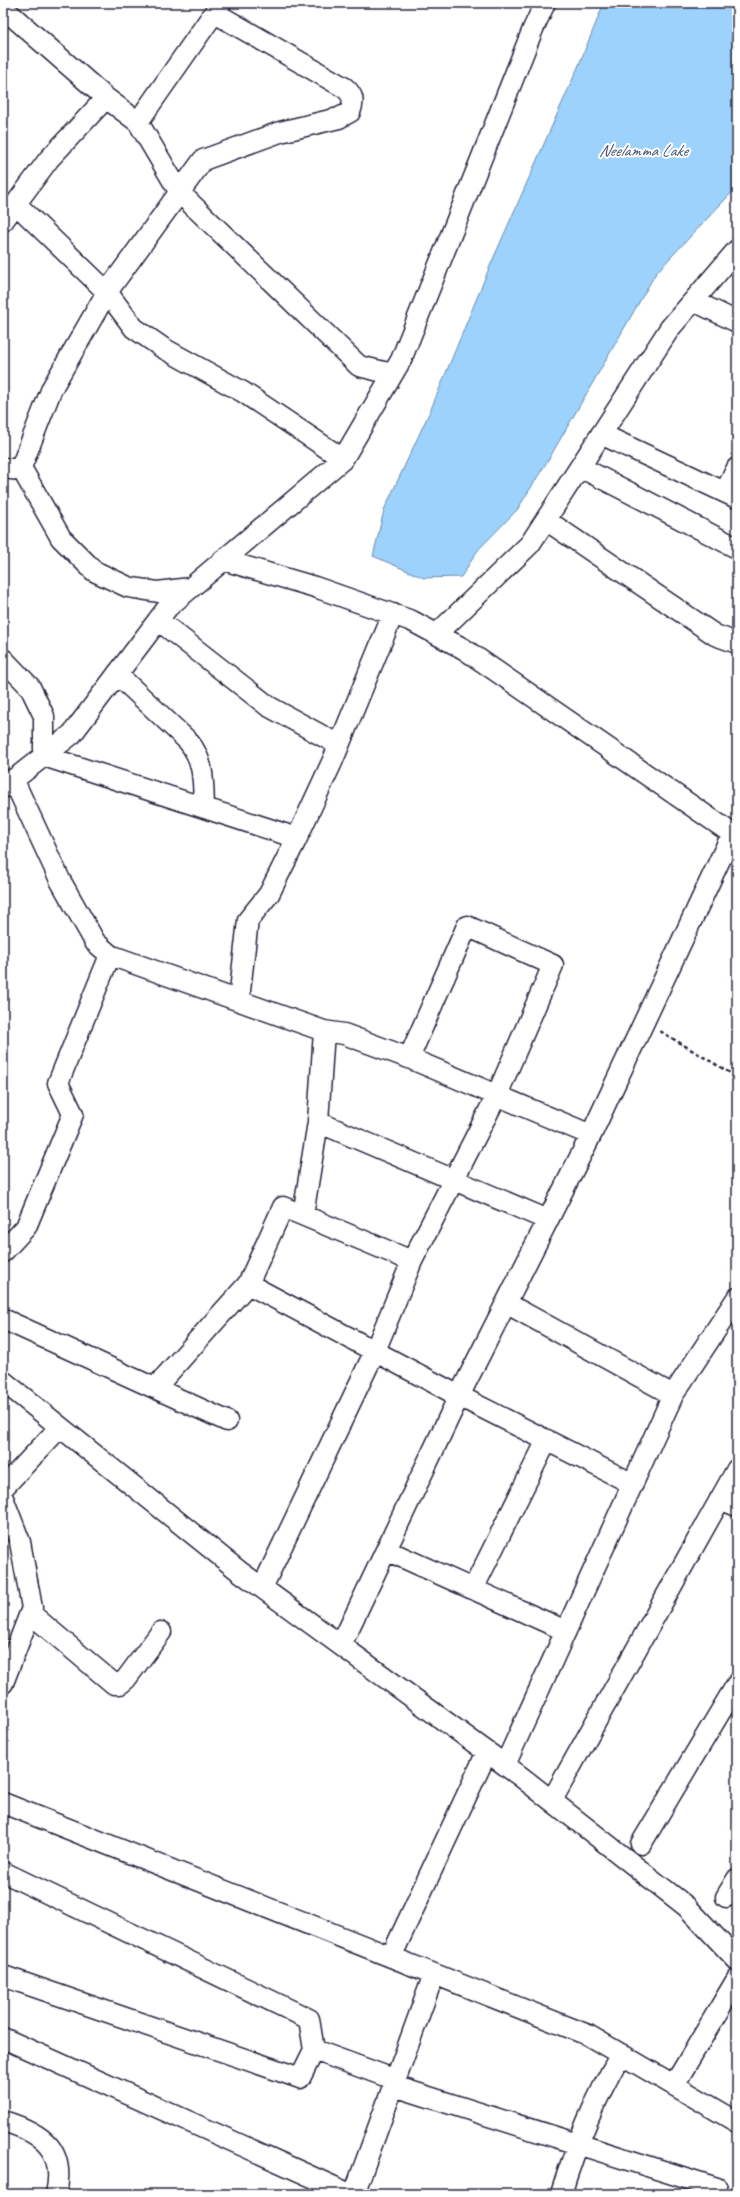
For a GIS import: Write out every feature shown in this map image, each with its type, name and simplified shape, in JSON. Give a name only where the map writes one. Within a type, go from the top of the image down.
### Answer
[{"type":"street","points":[[545,3],[533,29],[401,360],[343,459],[168,607],[72,734],[8,783],[95,942],[110,955],[324,1031],[344,1034],[409,1058],[591,1135]]},
{"type":"street","points":[[3,8],[106,98],[138,122],[180,193],[359,366],[392,374]]},
{"type":"street","points":[[138,122],[218,8],[345,88],[352,94],[353,102],[350,112],[339,118],[280,132],[203,160],[107,292],[7,468],[32,485],[61,538],[94,571],[128,587],[158,592],[190,588]]},
{"type":"street","points":[[3,221],[49,159],[106,98]]},
{"type":"street","points":[[16,204],[107,292],[134,328],[152,340],[243,392],[343,459]]},
{"type":"street","points":[[437,634],[530,544],[670,328],[737,250]]},
{"type":"street","points":[[694,301],[737,322]]},
{"type":"street","points":[[601,434],[731,495],[737,468]]},
{"type":"street","points":[[580,466],[737,548]]},
{"type":"street","points":[[546,520],[715,634],[737,643]]},
{"type":"street","points":[[223,560],[315,587],[412,621],[437,634],[464,649],[735,835],[591,1135],[459,1396],[341,1645]]},
{"type":"street","points":[[239,1000],[248,920],[269,894],[297,838],[339,745],[393,614]]},
{"type":"street","points":[[158,620],[268,706],[339,745]]},
{"type":"street","points":[[3,659],[30,687],[44,716],[44,756]]},
{"type":"street","points":[[117,674],[197,751],[203,767],[204,808]]},
{"type":"street","points":[[44,756],[297,838]]},
{"type":"street","points":[[262,1588],[375,1351],[412,1261],[497,1095],[552,965],[467,926],[409,1058]]},
{"type":"street","points":[[3,1252],[26,1227],[73,1114],[58,1083],[110,955]]},
{"type":"street","points":[[304,1215],[318,1122],[324,1031]]},
{"type":"street","points":[[318,1122],[548,1220]]},
{"type":"street","points":[[155,1388],[248,1284],[283,1207],[412,1261]]},
{"type":"street","points":[[248,1284],[459,1396],[633,1484]]},
{"type":"street","points":[[505,1765],[673,1395],[737,1298]]},
{"type":"street","points":[[506,1303],[673,1395]]},
{"type":"street","points":[[3,1319],[227,1421]]},
{"type":"street","points":[[3,1381],[262,1588],[505,1765],[687,1907],[737,1960]]},
{"type":"street","points":[[3,1488],[60,1427]]},
{"type":"street","points":[[473,1589],[547,1440]]},
{"type":"street","points":[[556,1793],[728,1503],[737,1469]]},
{"type":"street","points":[[3,1498],[20,1542],[32,1608],[3,1683]]},
{"type":"street","points":[[386,1550],[566,1631]]},
{"type":"street","points":[[30,1613],[114,1684],[120,1684],[126,1680],[161,1632]]},
{"type":"street","points":[[641,1844],[737,1684]]},
{"type":"street","points":[[391,1956],[487,1752]]},
{"type":"street","points":[[3,1802],[588,2035],[737,2122]]},
{"type":"street","points":[[3,1872],[309,2019],[314,2050],[300,2078],[3,1976]]},
{"type":"street","points":[[726,1897],[737,1879]]},
{"type":"street","points":[[354,2194],[434,1974]]},
{"type":"street","points":[[674,2085],[737,1980]]},
{"type":"street","points":[[3,2038],[350,2194]]},
{"type":"street","points":[[314,2050],[395,2083],[576,2145],[717,2188]]},
{"type":"street","points":[[561,2194],[576,2145],[600,2091],[621,2054]]},
{"type":"street","points":[[3,2121],[37,2135],[52,2148],[58,2161],[59,2182],[56,2194]]},
{"type":"path","points":[[644,1022],[737,1077]]},
{"type":"water","name":"Neelamma Lake","points":[[604,3],[737,3],[737,187],[656,273],[550,457],[517,510],[478,550],[461,577],[424,578],[373,556],[384,510],[431,409],[490,266],[578,67]]}]
